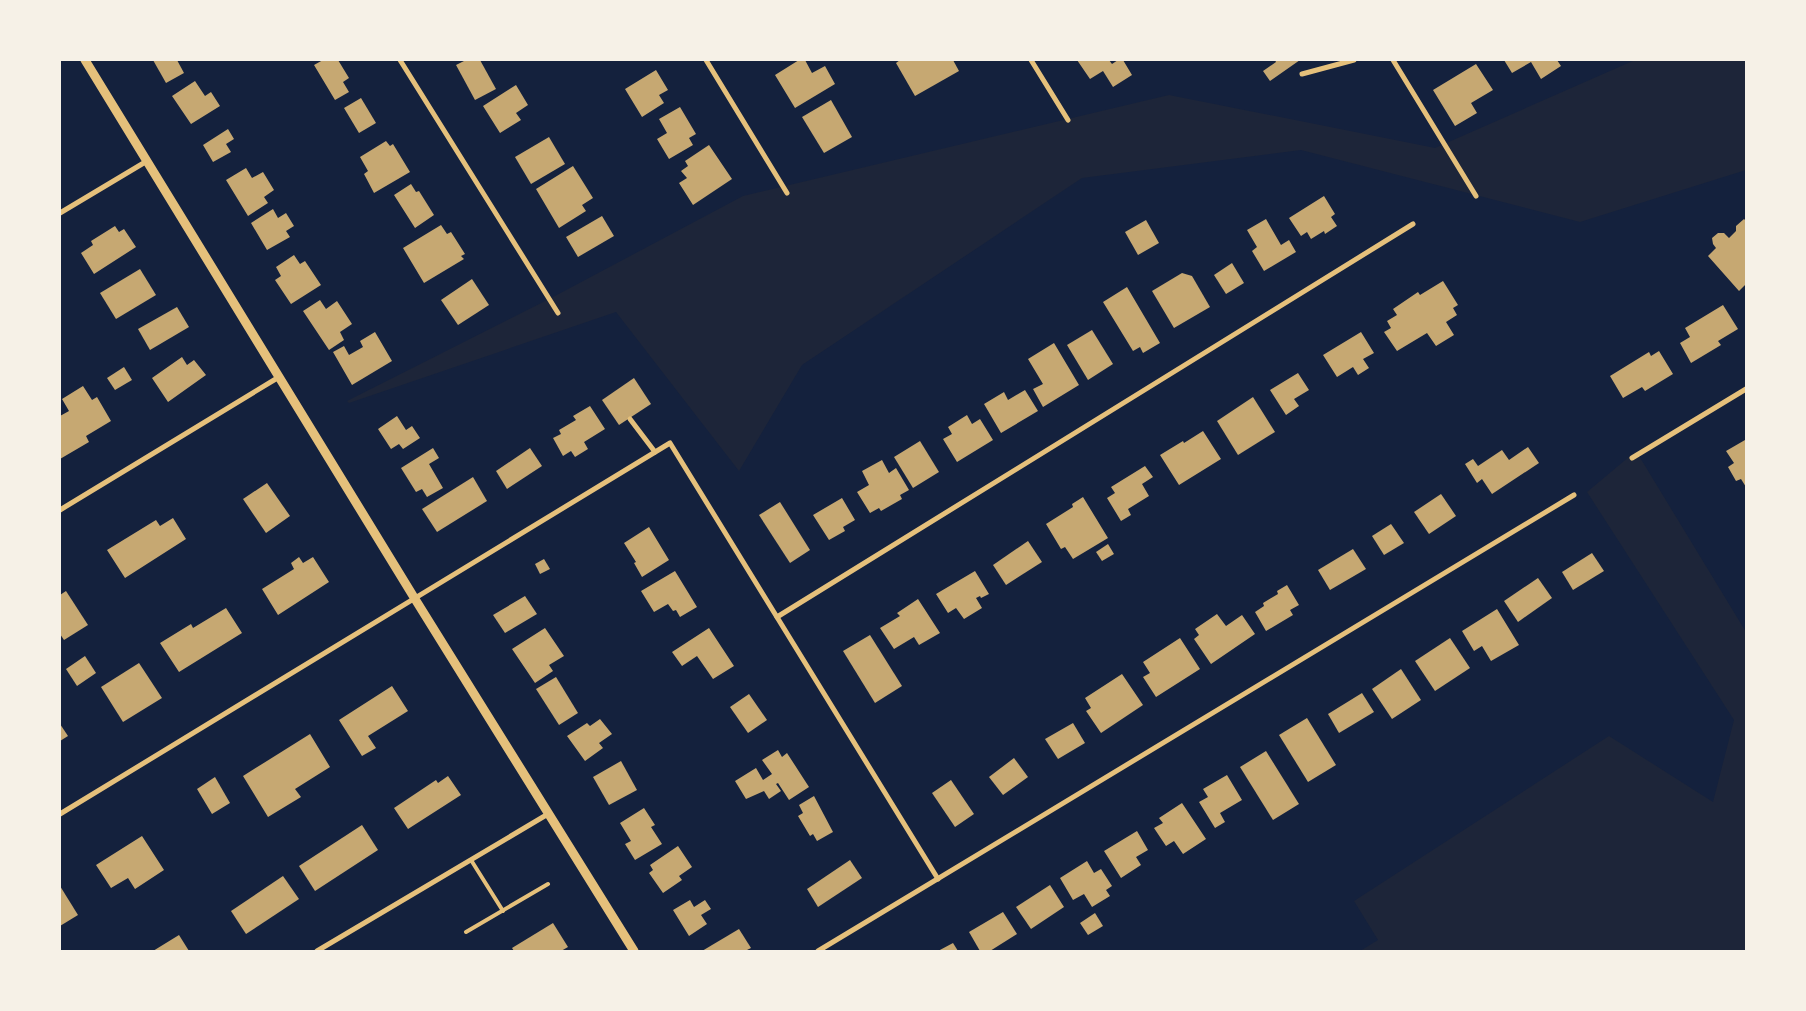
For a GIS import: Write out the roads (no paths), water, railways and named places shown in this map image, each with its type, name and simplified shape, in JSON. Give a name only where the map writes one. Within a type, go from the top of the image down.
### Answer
[{"type":"street","points":[[85,60],[415,599],[634,951]]},
{"type":"street","points":[[400,60],[558,313]]},
{"type":"street","points":[[706,60],[787,193]]},
{"type":"street","points":[[1030,60],[1068,120]]},
{"type":"street","points":[[1302,74],[1354,60]]},
{"type":"street","points":[[1393,60],[1476,196]]},
{"type":"street","points":[[60,213],[148,161]]},
{"type":"street","points":[[777,617],[1413,224]]},
{"type":"street","points":[[60,510],[279,377]]},
{"type":"street","points":[[1632,458],[1746,389]]},
{"type":"street","points":[[630,419],[655,452]]},
{"type":"street","points":[[60,814],[670,443],[938,879]]},
{"type":"street","points":[[818,951],[1574,495]]},
{"type":"street","points":[[317,951],[548,814]]},
{"type":"lane","points":[[471,860],[503,911]]},
{"type":"lane","points":[[466,932],[548,884]]}]
